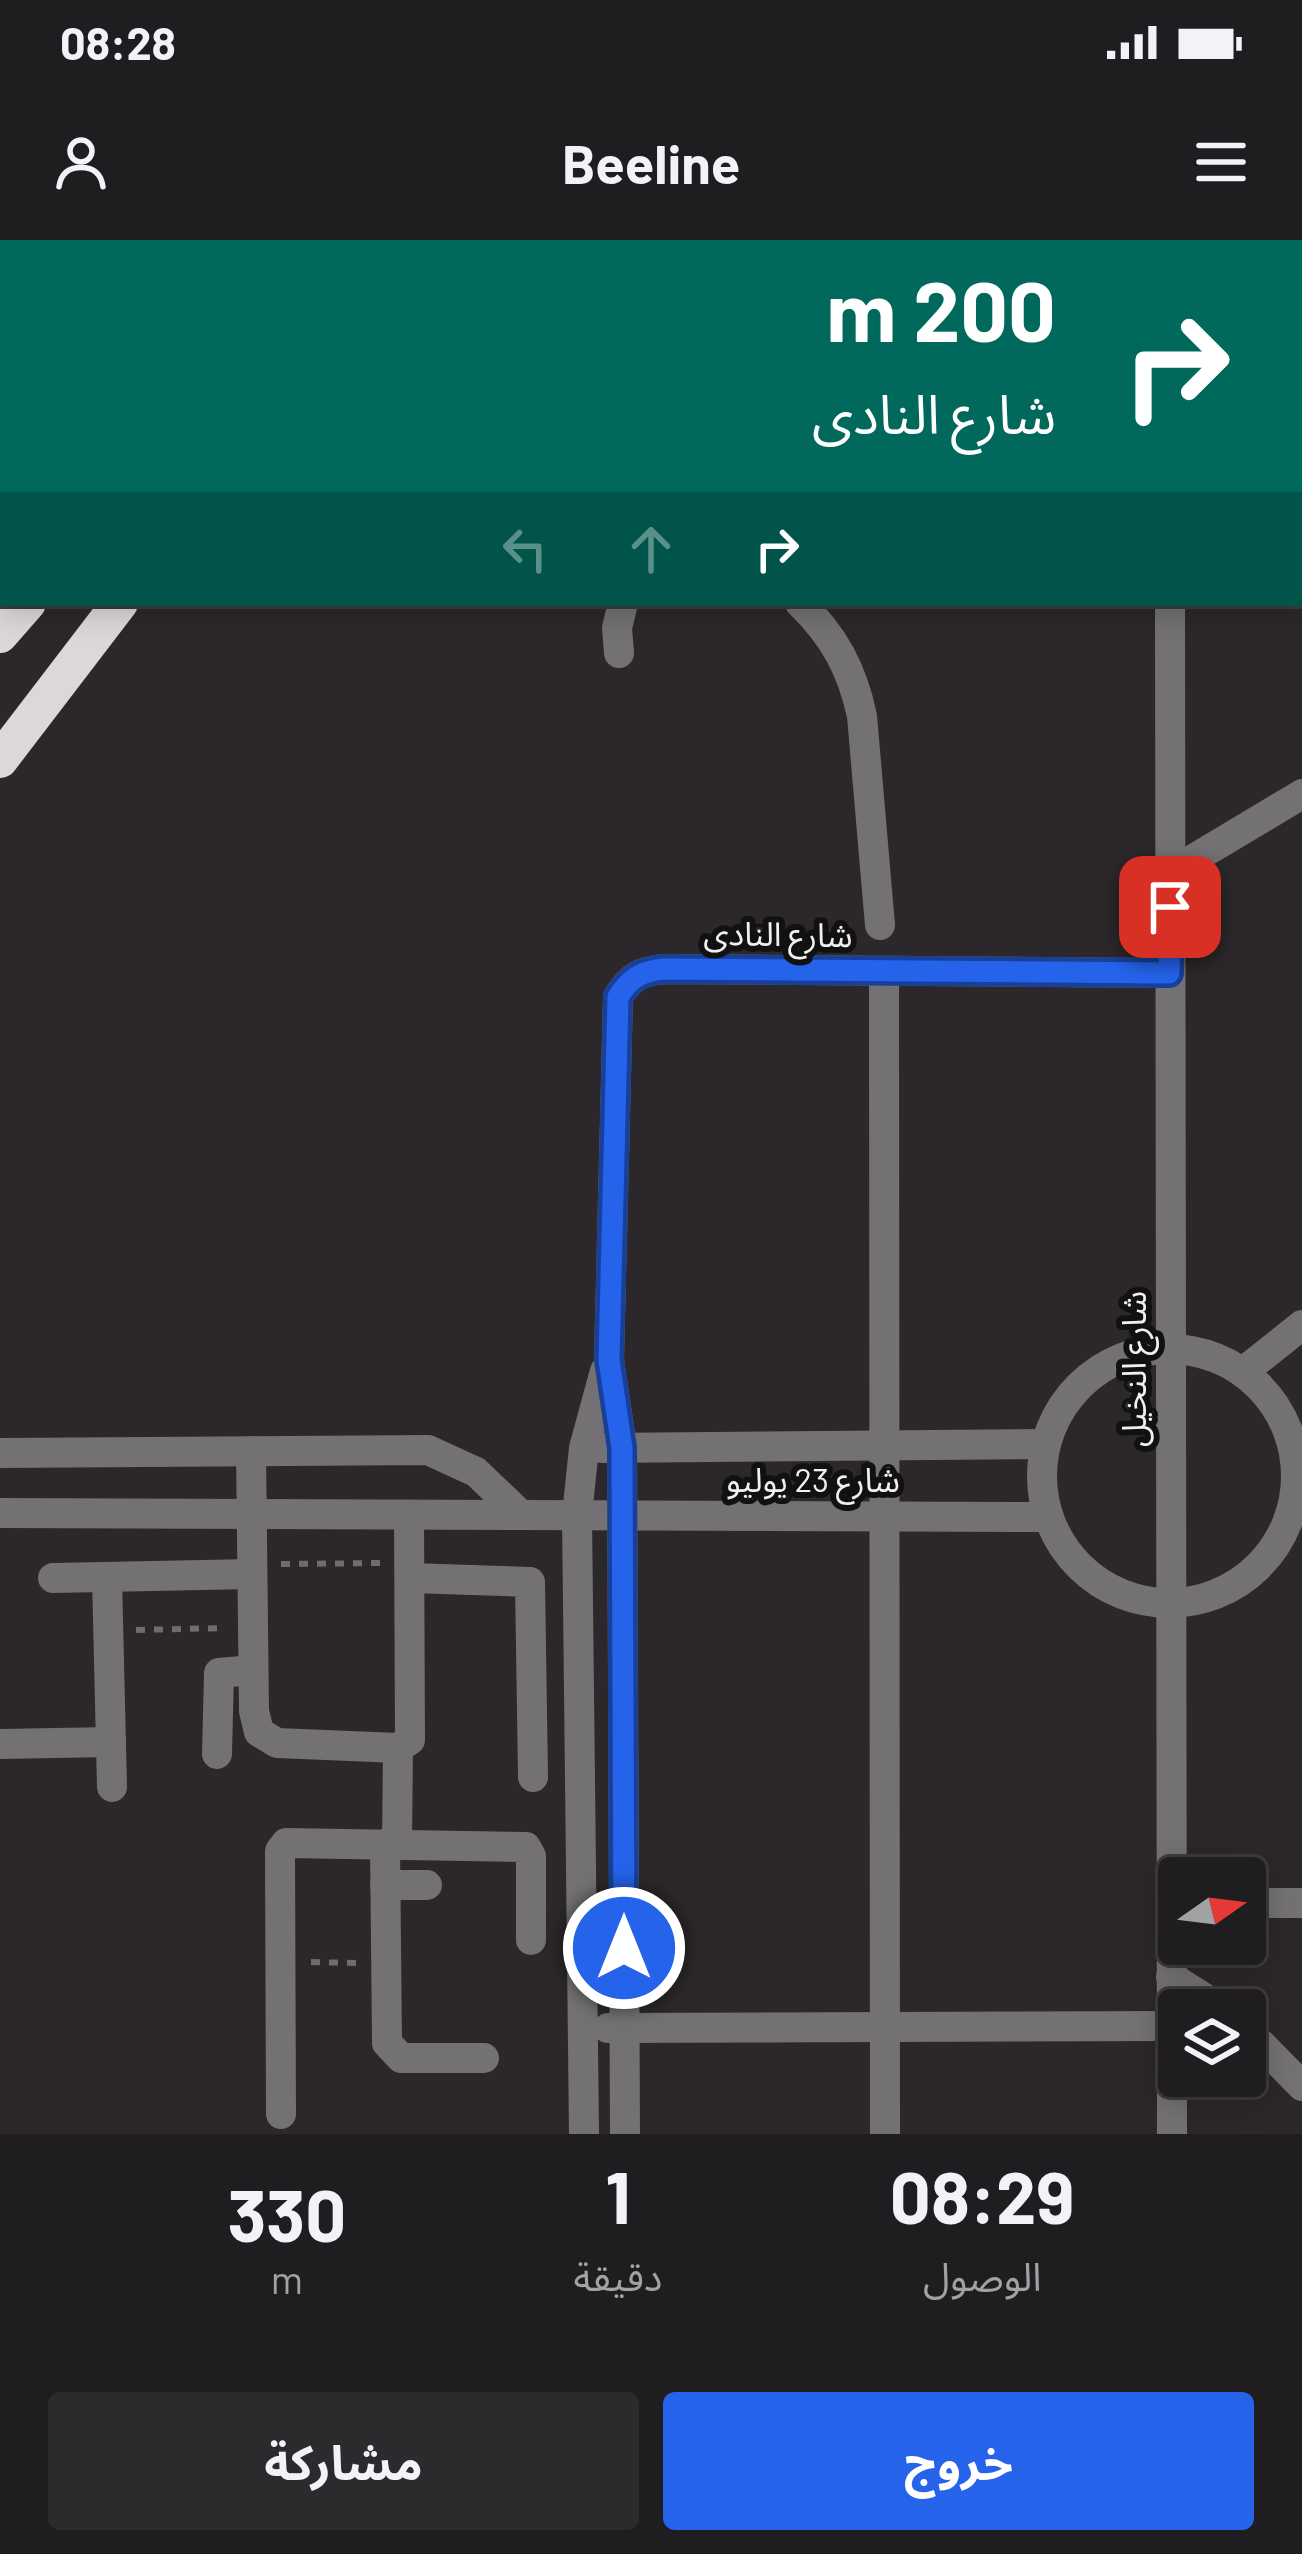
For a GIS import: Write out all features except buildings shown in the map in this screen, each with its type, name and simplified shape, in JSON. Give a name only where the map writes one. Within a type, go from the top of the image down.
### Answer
[{"type":"highway","points":[[0,635],[25,606]]},
{"type":"highway","points":[[0,760],[119,606]]},
{"type":"street","points":[[619,652],[616,628],[622,606]]},
{"type":"street","points":[[803,606],[823,625],[855,683],[880,925]]},
{"type":"street","name":"شارع النخيل","points":[[1170,606],[1175,1857]]},
{"type":"street","points":[[1170,873],[1302,794]]},
{"type":"street","name":"شارع النادى","points":[[625,2134],[622,1448],[609,1360],[618,997],[628,981],[645,971],[664,969],[1169,973]]},
{"type":"street","points":[[884,971],[885,2134]]},
{"type":"street","points":[[1243,1372],[1302,1324]]},
{"type":"street","points":[[1196,1351],[1243,1372],[1293,1416],[1292,1540],[1236,1585],[1204,1599],[1171,1604],[1139,1600],[1096,1580],[1063,1546],[1048,1517],[1043,1493],[1046,1444],[1058,1413],[1079,1386],[1105,1365],[1136,1352],[1196,1351]]},
{"type":"street","name":"شارع النادى","points":[[584,2134],[577,1515],[584,1448],[609,1360]]},
{"type":"street","name":"شارع 23 يوليو","points":[[584,1448],[1046,1444]]},
{"type":"street","points":[[0,1453],[428,1450],[476,1472],[521,1515]]},
{"type":"street","points":[[251,1451],[255,1722],[277,1744],[398,1748],[410,1740],[410,1515]]},
{"type":"street","name":"شارع 23 يوليو","points":[[0,1513],[1048,1517]]},
{"type":"street","points":[[53,1578],[252,1569]]},
{"type":"street","points":[[410,1570],[530,1582],[533,1777]]},
{"type":"street","points":[[106,1577],[112,1787]]},
{"type":"street","points":[[217,1754],[219,1672],[254,1670]]},
{"type":"street","points":[[0,1744],[111,1742]]},
{"type":"street","points":[[398,1748],[386,1885],[387,2043],[394,2054],[484,2058]]},
{"type":"street","points":[[580,1829],[623,1829]]},
{"type":"street","points":[[280,2114],[282,1846],[526,1847],[531,1856],[531,1940]]},
{"type":"street","points":[[386,1885],[427,1885]]},
{"type":"street","points":[[1266,1903],[1302,1903]]},
{"type":"street","name":"شارع النخيل","points":[[1172,1989],[1173,1965]]},
{"type":"street","points":[[1172,1977],[1191,1989]]},
{"type":"street","points":[[584,2027],[1158,2026]]},
{"type":"street","points":[[1266,2049],[1302,2086]]},
{"type":"street","name":"شارع النخيل","points":[[1172,2097],[1172,2134]]},
{"type":"path","points":[[252,1569],[410,1570]]},
{"type":"path","points":[[108,1630],[253,1628]]},
{"type":"path","points":[[280,1962],[385,1963]]},
{"type":"route","points":[[624,1948],[622,1448],[609,1360],[618,997],[628,981],[645,971],[664,969],[1169,973],[1170,907]]}]
